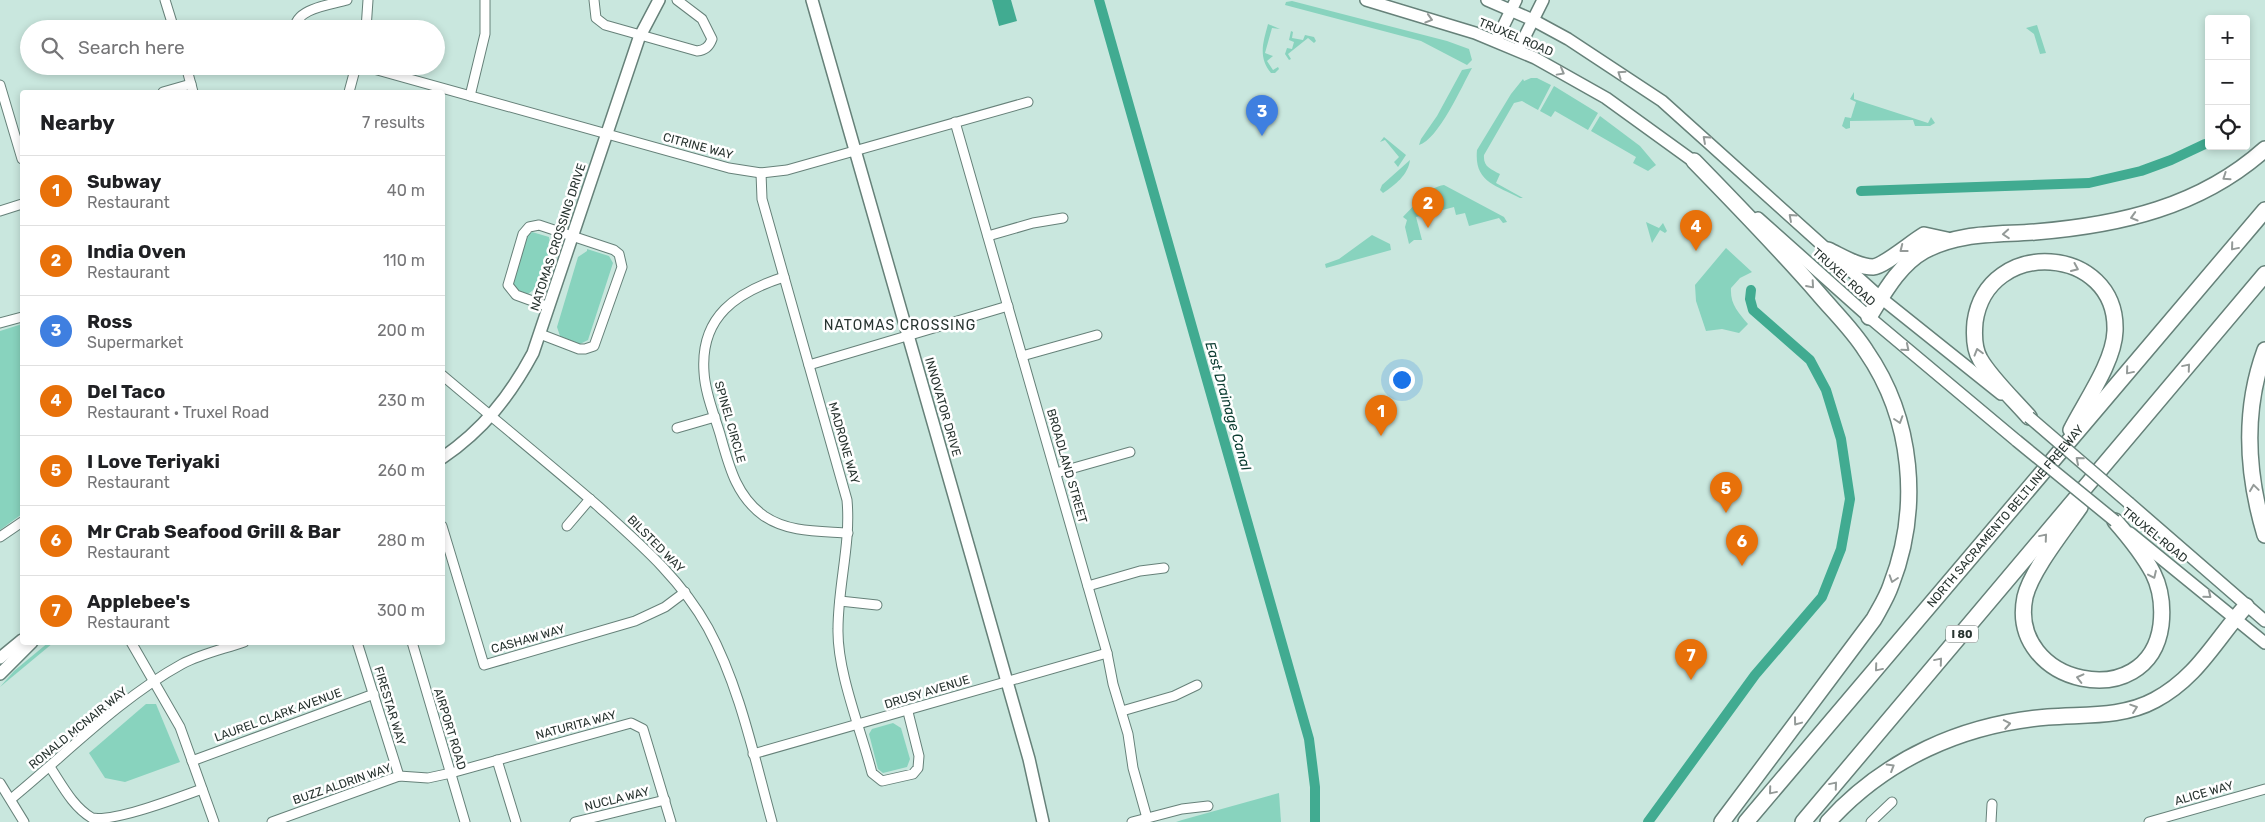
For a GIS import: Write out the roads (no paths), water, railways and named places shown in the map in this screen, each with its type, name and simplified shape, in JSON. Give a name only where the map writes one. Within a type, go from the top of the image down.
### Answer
[{"type":"highway","points":[[1869,316],[1902,268],[1923,252],[1947,240],[1974,234],[2088,228],[2134,218],[2177,203],[2218,182],[2265,149]]},
{"type":"highway","points":[[1694,161],[1786,256],[1866,350],[1890,394],[1901,426],[1908,467],[1909,509],[1902,550],[1891,586],[1874,619],[1722,822]]},
{"type":"highway","name":"NORTH SACRAMENTO BELTLINE FREEWAY","points":[[1746,822],[2265,210]]},
{"type":"highway","points":[[1828,250],[1855,263],[1873,267],[1883,263],[1924,235],[1947,240]]},
{"type":"highway","points":[[2029,417],[1980,359],[1974,336],[1976,317],[1985,294],[2001,276],[2026,263],[2055,261],[2082,271],[2100,286],[2110,303],[2115,330],[2109,359],[2056,457]]},
{"type":"highway","name":"I 80","points":[[1803,822],[2265,274]]},
{"type":"highway","points":[[2265,350],[2259,366],[2251,412],[2250,459],[2256,506],[2265,535]]},
{"type":"highway","points":[[2116,521],[2137,547],[2154,574],[2162,599],[2160,631],[2153,651],[2136,668],[2110,679],[2096,681],[2077,679],[2056,669],[2036,649],[2025,622],[2025,599],[2031,581],[2122,445]]},
{"type":"highway","points":[[1828,822],[1848,801],[1882,773],[1919,751],[1959,734],[2046,717],[2123,712],[2153,701],[2180,684],[2203,662],[2246,606]]},
{"type":"main road","name":"NATOMAS CROSSING DRIVE","points":[[445,456],[477,431],[491,416],[520,376],[540,334],[641,35],[659,0]]},
{"type":"main road","name":"INNOVATOR DRIVE","points":[[812,0],[1029,759],[1043,822]]},
{"type":"main road","name":"TRUXEL ROAD","points":[[1366,0],[1496,40],[1606,98],[1694,161],[1869,316],[2017,441],[2265,643]]},
{"type":"main road","name":"TRUXEL ROAD","points":[[1487,0],[1514,5],[1533,20],[1568,39],[1662,102],[1881,298],[2029,417],[2265,621]]},
{"type":"main road","points":[[1518,50],[1543,0]]},
{"type":"main road","points":[[1496,40],[1514,5]]},
{"type":"main road","points":[[0,658],[20,642]]},
{"type":"main road","points":[[0,674],[29,645]]},
{"type":"street","points":[[165,0],[171,20]]},
{"type":"street","points":[[296,20],[302,13],[347,0]]},
{"type":"street","points":[[367,20],[368,0]]},
{"type":"street","points":[[470,96],[484,41],[485,0]]},
{"type":"street","points":[[594,0],[595,11],[600,23],[697,51],[708,47],[711,35],[706,24],[677,0]]},
{"type":"street","points":[[178,90],[192,88],[188,75]]},
{"type":"street","points":[[350,90],[354,75]]},
{"type":"street","name":"CITRINE WAY","points":[[395,75],[728,168],[761,172],[787,170],[1028,102]]},
{"type":"street","points":[[0,85],[19,134]]},
{"type":"street","name":"BROADLAND STREET","points":[[955,122],[1107,653],[1113,684],[1122,711],[1133,768],[1147,818]]},
{"type":"street","name":"MADRONE WAY","points":[[761,172],[762,199],[847,500],[848,533],[840,601],[839,650],[872,773],[882,781],[912,774],[918,768],[919,756],[908,712]]},
{"type":"street","points":[[0,211],[20,205]]},
{"type":"street","points":[[988,236],[1033,223],[1063,218]]},
{"type":"street","points":[[540,334],[579,349],[585,350],[594,346],[622,267],[621,256],[614,250],[540,225],[529,227],[523,234],[508,285],[516,295],[549,307]]},
{"type":"street","name":"SPINEL CIRCLE","points":[[784,277],[758,285],[737,297],[718,318],[711,331],[704,357],[704,373],[731,474],[745,497],[755,508],[775,522],[790,528],[848,533]]},
{"type":"street","points":[[809,365],[1008,306]]},
{"type":"street","points":[[0,323],[20,318]]},
{"type":"street","points":[[1022,356],[1097,335]]},
{"type":"street","name":"BILSTED WAY","points":[[445,378],[590,499],[648,551],[685,592],[708,628],[722,659],[753,754],[772,822]]},
{"type":"street","points":[[677,428],[715,417]]},
{"type":"street","points":[[1056,473],[1130,452]]},
{"type":"street","points":[[566,526],[590,499]]},
{"type":"street","points":[[0,537],[20,523]]},
{"type":"street","name":"CASHAW WAY","points":[[445,536],[484,665],[635,621],[665,607],[685,592]]},
{"type":"street","points":[[1088,586],[1140,571],[1164,568]]},
{"type":"street","points":[[840,601],[878,605]]},
{"type":"street","points":[[133,645],[156,682],[180,727],[214,822]]},
{"type":"street","name":"RONALD MCNAIR WAY","points":[[10,799],[103,721],[156,682],[183,664],[236,645]]},
{"type":"street","name":"FIRESTAR WAY","points":[[358,645],[398,776]]},
{"type":"street","name":"AIRPORT ROAD","points":[[413,645],[465,822]]},
{"type":"street","name":"DRUSY AVENUE","points":[[753,754],[908,712],[1007,681],[1107,653]]},
{"type":"street","points":[[1122,711],[1174,696],[1197,685]]},
{"type":"street","name":"LAUREL CLARK AVENUE","points":[[192,760],[374,694]]},
{"type":"street","name":"NATURITA WAY","points":[[451,774],[631,723],[643,729],[671,822]]},
{"type":"street","points":[[497,760],[516,822]]},
{"type":"street","points":[[50,767],[80,810],[93,819],[106,822],[124,820],[202,788]]},
{"type":"street","name":"BUZZ ALDRIN WAY","points":[[272,822],[398,776],[428,778],[451,774]]},
{"type":"street","points":[[0,784],[24,822]]},
{"type":"street","name":"ALICE WAY","points":[[2149,822],[2265,788]]},
{"type":"street","name":"NUCLA WAY","points":[[575,822],[665,800]]},
{"type":"street","points":[[1871,822],[1892,802]]},
{"type":"street","points":[[1992,804],[1992,822]]},
{"type":"street","points":[[1132,822],[1182,809],[1208,806]]},
{"type":"waterway","name":"East Drainage Canal","points":[[1099,0],[1309,739],[1315,787],[1315,822]]},
{"type":"waterway","points":[[1861,191],[2089,183],[2141,171],[2171,160],[2205,144]]},
{"type":"waterway","points":[[1648,822],[1755,675],[1822,597],[1841,549],[1850,499],[1841,439],[1826,390],[1810,360],[1753,310],[1750,299],[1751,290]]},
{"type":"place","name":"Ross","points":[[1262,136]]},
{"type":"place","name":"India Oven","points":[[1428,228]]},
{"type":"place","name":"Del Taco","points":[[1696,251]]},
{"type":"place","name":"Subway","points":[[1381,436]]},
{"type":"place","name":"I Love Teriyaki","points":[[1726,513]]},
{"type":"place","name":"Mr Crab Seafood Grill & Bar","points":[[1742,566]]},
{"type":"place","name":"Applebee's","points":[[1691,680]]},
{"type":"district","name":"NATOMAS CROSSING","points":[[900,325]]}]
